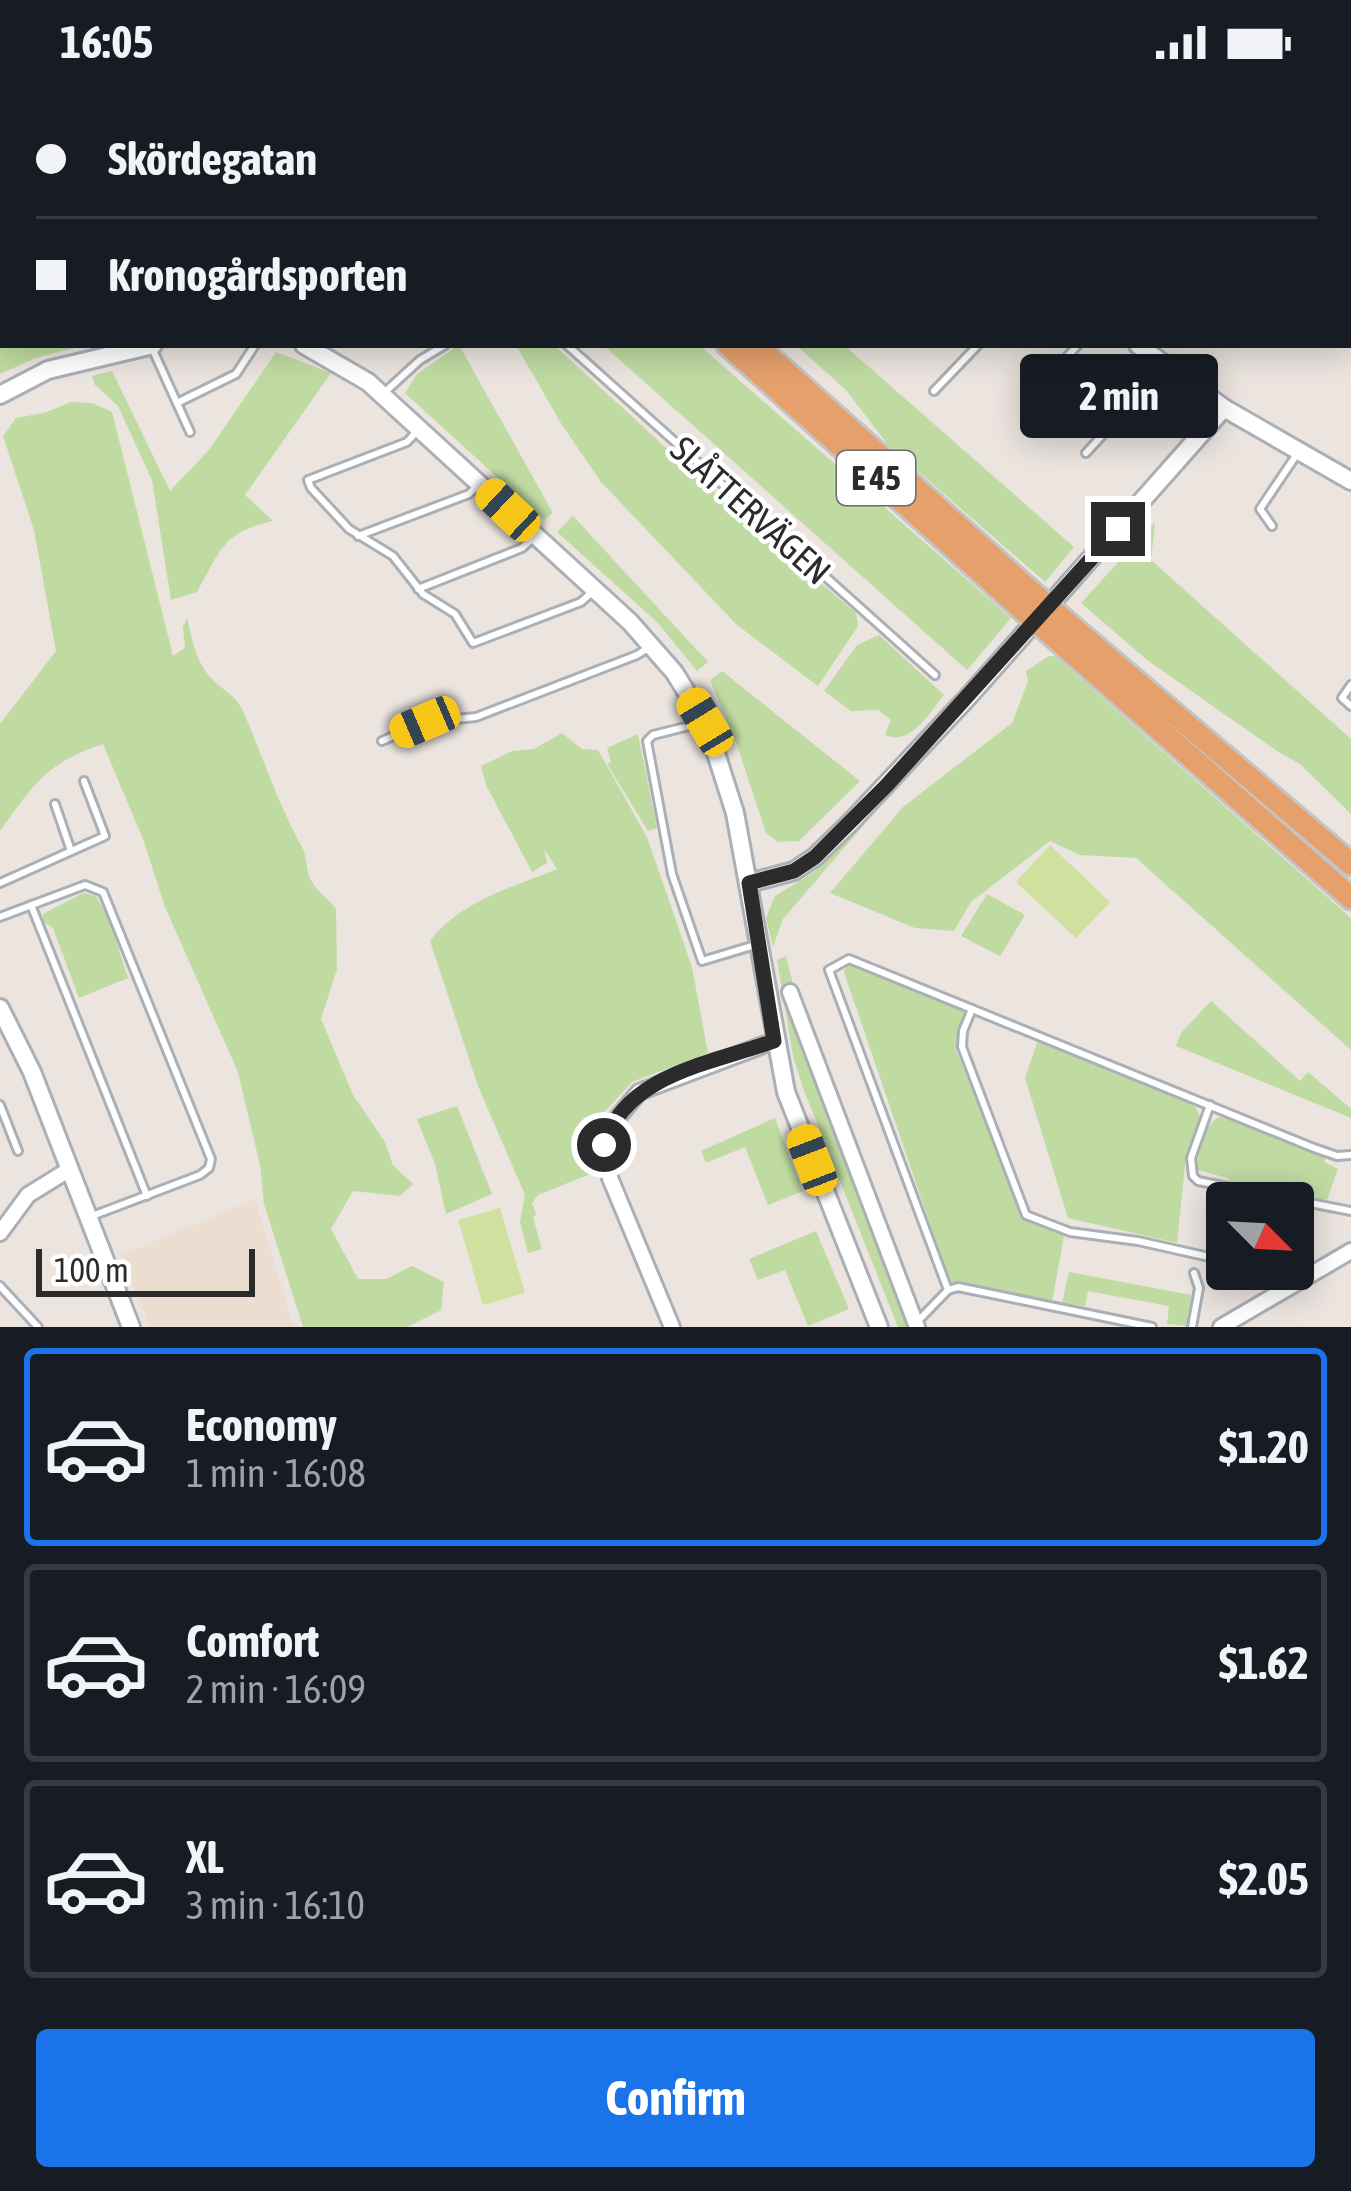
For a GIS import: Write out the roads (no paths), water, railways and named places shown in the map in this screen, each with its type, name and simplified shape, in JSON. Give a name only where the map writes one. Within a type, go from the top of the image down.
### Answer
[{"type":"highway","name":"E 45","points":[[732,348],[1030,603],[1351,898]]},
{"type":"highway","name":"E 45","points":[[758,348],[1030,603]]},
{"type":"highway","name":"E 45","points":[[1058,628],[1351,864]]},
{"type":"street","points":[[0,395],[49,370],[140,348]]},
{"type":"street","points":[[310,348],[382,395],[652,644],[705,722],[723,767],[749,883],[774,1041],[787,1092],[880,1327]]},
{"type":"street","points":[[1142,348],[1224,408],[1351,482]]},
{"type":"street","points":[[749,883],[794,871],[815,857],[969,696],[1224,408]]},
{"type":"street","points":[[790,992],[916,1325]]},
{"type":"street","points":[[0,1008],[32,1072],[131,1327]]},
{"type":"street","points":[[672,1327],[610,1178],[604,1145],[609,1128],[639,1092],[774,1041]]},
{"type":"street","points":[[0,1233],[28,1195],[70,1169]]},
{"type":"street","points":[[1314,1273],[1351,1251]]},
{"type":"street","points":[[1221,1327],[1284,1290]]},
{"type":"lane","points":[[153,348],[190,432]]},
{"type":"lane","points":[[177,403],[236,374],[253,348]]},
{"type":"lane","points":[[421,360],[427,348]]},
{"type":"lane","points":[[382,395],[440,348]]},
{"type":"lane","name":"SLÅTTERVÄGEN","points":[[570,348],[935,675]]},
{"type":"lane","points":[[934,391],[975,348]]},
{"type":"lane","points":[[1029,397],[1075,348]]},
{"type":"lane","points":[[1086,453],[1164,367]]},
{"type":"lane","points":[[420,429],[407,442],[308,480],[358,536],[394,556],[418,589],[455,614],[473,643],[581,602],[594,590]]},
{"type":"lane","points":[[1272,526],[1260,508],[1299,451]]},
{"type":"lane","points":[[358,536],[469,494],[480,484]]},
{"type":"lane","points":[[418,589],[522,548],[536,536]]},
{"type":"lane","points":[[382,741],[425,722],[476,717],[638,655],[652,644]]},
{"type":"lane","points":[[1351,685],[1342,698],[1351,706]]},
{"type":"lane","points":[[705,722],[653,735],[647,741],[672,874],[702,961],[758,944]]},
{"type":"lane","points":[[0,883],[105,836],[84,781]]},
{"type":"lane","points":[[55,804],[71,851]]},
{"type":"lane","points":[[0,917],[85,885],[103,892],[211,1159],[209,1168],[200,1174],[88,1218]]},
{"type":"lane","points":[[31,905],[147,1196]]},
{"type":"lane","points":[[948,1290],[829,970],[849,959],[1337,1156],[1351,1155]]},
{"type":"lane","points":[[972,1009],[962,1047],[1026,1215],[1082,1235],[1206,1256]]},
{"type":"lane","points":[[0,1105],[18,1151]]},
{"type":"lane","points":[[1210,1105],[1191,1159],[1198,1181],[1351,1210]]},
{"type":"lane","points":[[1192,1327],[1199,1288],[1193,1274]]},
{"type":"lane","points":[[0,1286],[38,1327]]},
{"type":"lane","points":[[916,1325],[948,1290],[958,1287],[1152,1327]]}]
